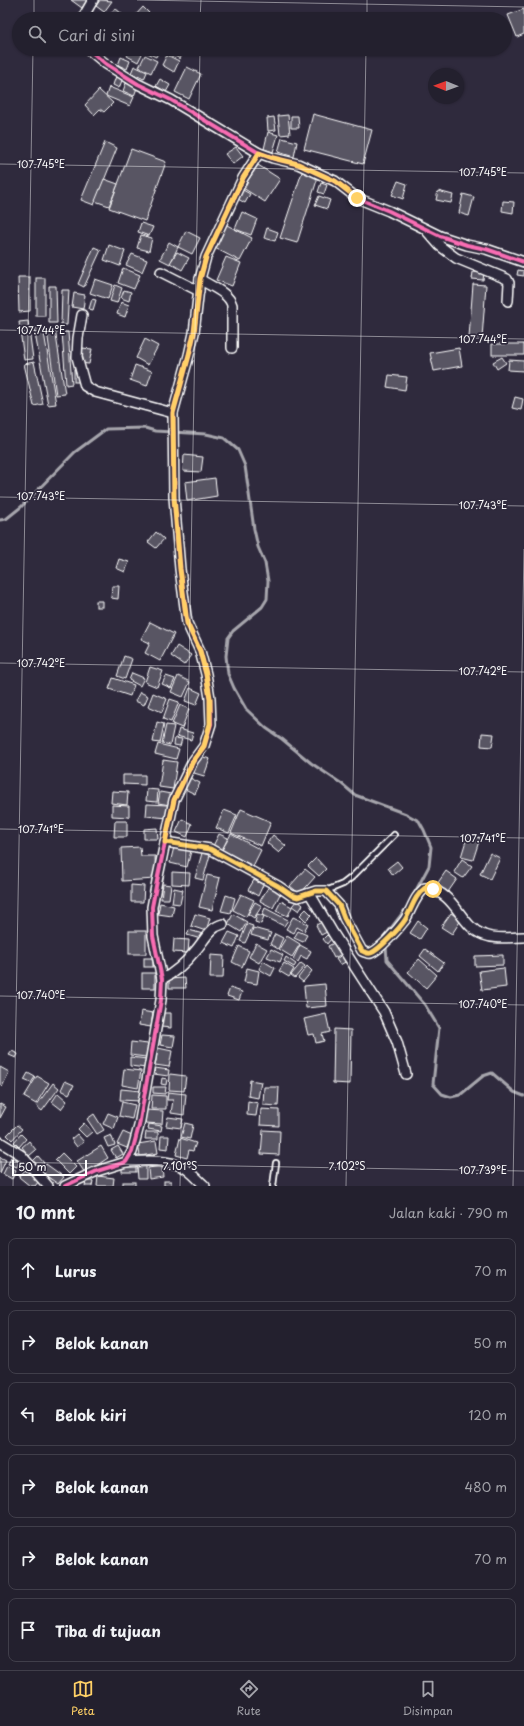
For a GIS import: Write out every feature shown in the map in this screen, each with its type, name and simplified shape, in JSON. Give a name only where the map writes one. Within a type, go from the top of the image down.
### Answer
[{"type":"street","points":[[86,12],[92,0]]},
{"type":"street","points":[[96,56],[106,64],[138,84],[171,100],[259,153],[298,164],[335,181],[357,198],[440,236],[524,262]]},
{"type":"street","points":[[126,1162],[132,1152],[139,1126],[158,1020],[162,979],[153,936],[152,907],[174,800],[193,761],[204,746],[210,724],[210,698],[206,674],[200,651],[187,623],[180,569],[174,497],[173,413],[192,340],[200,279],[206,257],[243,178],[259,153]]},
{"type":"street","points":[[423,227],[440,246],[456,258],[507,279],[509,283],[508,301]]},
{"type":"street","points":[[161,272],[199,290]]},
{"type":"street","points":[[200,279],[226,294],[230,298],[232,305],[232,348]]},
{"type":"street","points":[[82,315],[78,338],[77,357],[85,386],[96,392],[173,413]]},
{"type":"street","points":[[165,842],[210,849],[278,886],[291,895],[298,897],[316,891],[326,891],[339,905],[344,918],[362,951],[367,953],[372,953],[390,937],[405,920],[418,893],[425,888],[438,891],[455,906],[470,924],[484,936],[502,938],[524,937]]},
{"type":"street","points":[[310,894],[333,933],[384,1012],[397,1042],[406,1074]]},
{"type":"street","points":[[162,979],[173,973],[195,951],[215,927],[222,924]]},
{"type":"street","points":[[0,1142],[21,1155],[48,1186]]},
{"type":"street","points":[[65,1186],[97,1171],[126,1162],[142,1161],[174,1164],[184,1168],[205,1186]]},
{"type":"lane","points":[[326,891],[343,884],[352,877],[394,835]]},
{"type":"lane","points":[[273,1186],[276,1163]]},
{"type":"building","points":[[71,0],[87,0],[82,8]]},
{"type":"building","points":[[100,0],[112,1],[104,12],[96,6]]},
{"type":"building","points":[[143,7],[148,12],[138,12]]},
{"type":"building","points":[[115,8],[120,12],[112,12]]},
{"type":"building","points":[[524,9],[524,34],[517,37],[512,25],[512,14]]},
{"type":"building","points":[[127,56],[141,56],[138,62]]},
{"type":"building","points":[[144,56],[157,61],[151,73],[139,67]]},
{"type":"building","points":[[166,56],[179,61],[174,72],[162,65]]},
{"type":"building","points":[[175,56],[182,56],[180,59]]},
{"type":"building","points":[[121,57],[130,61],[127,69],[118,65]]},
{"type":"building","points":[[134,66],[147,72],[144,79],[131,73]]},
{"type":"building","points":[[187,67],[201,74],[189,99],[175,92]]},
{"type":"building","points":[[116,76],[123,78],[119,88],[113,85]]},
{"type":"building","points":[[160,79],[170,85],[166,92],[156,86]]},
{"type":"building","points":[[126,83],[137,88],[134,96],[123,91]]},
{"type":"building","points":[[109,87],[134,97],[130,106],[106,96]]},
{"type":"building","points":[[99,90],[113,103],[104,112],[100,109],[94,115],[85,105]]},
{"type":"building","points":[[313,114],[372,130],[363,164],[304,149]]},
{"type":"building","points":[[288,115],[290,134],[280,135],[278,116]]},
{"type":"building","points":[[291,116],[298,116],[299,128],[291,128]]},
{"type":"building","points":[[274,117],[276,130],[268,131],[267,118]]},
{"type":"building","points":[[268,132],[278,135],[273,152],[264,149]]},
{"type":"building","points":[[282,138],[297,142],[294,157],[278,152]]},
{"type":"building","points":[[105,142],[117,148],[94,205],[81,200]]},
{"type":"building","points":[[236,147],[243,156],[233,164],[225,154]]},
{"type":"building","points":[[131,149],[166,162],[145,221],[109,208]]},
{"type":"building","points":[[258,165],[280,179],[265,202],[243,188]]},
{"type":"building","points":[[302,172],[318,177],[297,243],[280,238]]},
{"type":"building","points":[[104,179],[118,184],[109,206],[95,201]]},
{"type":"building","points":[[398,181],[407,184],[403,199],[392,195]]},
{"type":"building","points":[[321,183],[327,185],[324,194],[318,192]]},
{"type":"building","points":[[243,190],[250,194],[245,203],[238,199]]},
{"type":"building","points":[[438,191],[453,195],[451,203],[436,200]]},
{"type":"building","points":[[463,194],[474,197],[469,216],[459,213]]},
{"type":"building","points":[[319,196],[330,200],[327,209],[315,205]]},
{"type":"building","points":[[503,201],[514,202],[513,213],[502,211]]},
{"type":"building","points":[[242,212],[257,219],[251,235],[235,229]]},
{"type":"building","points":[[141,223],[153,227],[149,236],[138,232]]},
{"type":"building","points":[[223,223],[252,238],[240,261],[211,246]]},
{"type":"building","points":[[267,228],[278,232],[275,241],[264,238]]},
{"type":"building","points":[[186,231],[200,238],[192,254],[178,247]]},
{"type":"building","points":[[141,235],[152,238],[149,251],[137,248]]},
{"type":"building","points":[[169,242],[178,247],[170,264],[160,259]]},
{"type":"building","points":[[109,245],[125,251],[120,266],[104,260]]},
{"type":"building","points":[[94,247],[101,250],[84,287],[78,284]]},
{"type":"building","points":[[177,252],[189,258],[182,270],[170,263]]},
{"type":"building","points":[[132,254],[147,260],[142,272],[126,265]]},
{"type":"building","points":[[226,257],[241,263],[232,286],[216,280]]},
{"type":"building","points":[[123,268],[140,275],[134,289],[118,283]]},
{"type":"building","points":[[518,270],[524,271],[524,276],[517,275]]},
{"type":"building","points":[[473,272],[484,273],[483,280],[472,279]]},
{"type":"building","points":[[18,277],[30,277],[30,311],[19,312]]},
{"type":"building","points":[[36,278],[45,278],[45,316],[36,316]]},
{"type":"building","points":[[95,279],[113,285],[108,299],[90,293]]},
{"type":"building","points":[[473,284],[486,285],[482,338],[469,337]]},
{"type":"building","points":[[115,285],[122,288],[117,303],[110,301]]},
{"type":"building","points":[[49,286],[56,286],[57,323],[49,323]]},
{"type":"building","points":[[62,290],[69,290],[67,325],[61,325]]},
{"type":"building","points":[[124,290],[131,292],[129,301],[121,298]]},
{"type":"building","points":[[74,293],[85,295],[83,309],[72,307]]},
{"type":"building","points":[[92,299],[96,300],[93,310],[89,309]]},
{"type":"building","points":[[121,302],[129,305],[125,317],[117,314]]},
{"type":"building","points":[[28,321],[33,359],[24,360],[19,322]]},
{"type":"building","points":[[43,327],[56,404],[48,405],[34,328]]},
{"type":"building","points":[[55,329],[65,394],[56,395],[47,331]]},
{"type":"building","points":[[62,332],[68,332],[72,384],[66,385]]},
{"type":"building","points":[[145,339],[158,346],[148,365],[136,358]]},
{"type":"building","points":[[492,344],[524,344],[524,355],[492,355]]},
{"type":"building","points":[[82,348],[92,349],[89,364],[79,363]]},
{"type":"building","points":[[459,348],[462,366],[434,371],[430,353]]},
{"type":"building","points":[[502,357],[506,363],[497,369],[493,362]]},
{"type":"building","points":[[509,360],[524,361],[524,371],[508,370]]},
{"type":"building","points":[[34,362],[43,404],[34,406],[24,364]]},
{"type":"building","points":[[135,365],[152,371],[147,386],[130,380]]},
{"type":"building","points":[[74,369],[80,369],[80,382],[74,382]]},
{"type":"building","points":[[389,375],[407,377],[405,390],[387,387]]},
{"type":"building","points":[[515,397],[523,399],[521,410],[512,408]]},
{"type":"building","points":[[184,455],[203,457],[201,472],[183,471]]},
{"type":"building","points":[[215,478],[217,496],[187,501],[185,482]]},
{"type":"building","points":[[156,532],[164,539],[156,548],[148,542]]},
{"type":"building","points":[[119,559],[129,562],[125,572],[116,568]]},
{"type":"building","points":[[112,586],[119,586],[118,599],[111,598]]},
{"type":"building","points":[[96,601],[102,601],[102,607],[96,607]]},
{"type":"building","points":[[150,622],[174,634],[160,661],[145,653],[150,643],[141,639]]},
{"type":"building","points":[[177,646],[191,655],[184,665],[171,656]]},
{"type":"building","points":[[124,656],[132,659],[125,679],[117,676]]},
{"type":"building","points":[[150,667],[163,671],[157,687],[145,682]]},
{"type":"building","points":[[132,673],[144,678],[140,686],[129,680]]},
{"type":"building","points":[[166,676],[175,679],[171,688],[162,684]]},
{"type":"building","points":[[178,676],[190,682],[183,697],[171,692]]},
{"type":"building","points":[[113,678],[134,685],[130,696],[109,689]]},
{"type":"building","points":[[190,688],[201,693],[196,705],[185,701]]},
{"type":"building","points":[[140,692],[148,696],[144,705],[135,701]]},
{"type":"building","points":[[153,693],[167,699],[162,712],[148,706]]},
{"type":"building","points":[[170,699],[179,702],[171,722],[163,719]]},
{"type":"building","points":[[180,705],[189,709],[182,728],[172,724]]},
{"type":"building","points":[[157,722],[164,724],[160,743],[153,742]]},
{"type":"building","points":[[166,725],[174,726],[170,745],[162,743]]},
{"type":"building","points":[[179,729],[193,733],[191,740],[177,736]]},
{"type":"building","points":[[482,733],[494,734],[492,747],[481,746]]},
{"type":"building","points":[[175,738],[182,739],[180,746],[174,745]]},
{"type":"building","points":[[158,744],[179,749],[176,759],[155,754]]},
{"type":"building","points":[[200,756],[210,759],[204,776],[194,773]]},
{"type":"building","points":[[163,760],[177,762],[173,789],[159,787]]},
{"type":"building","points":[[123,775],[145,775],[145,785],[123,784]]},
{"type":"building","points":[[188,777],[200,783],[195,794],[183,788]]},
{"type":"building","points":[[147,789],[158,790],[157,802],[146,801]]},
{"type":"building","points":[[112,791],[128,792],[127,805],[111,803]]},
{"type":"building","points":[[160,792],[171,794],[170,805],[158,803]]},
{"type":"building","points":[[147,804],[168,805],[168,818],[146,816]]},
{"type":"building","points":[[112,805],[129,806],[129,817],[112,816]]},
{"type":"building","points":[[241,809],[271,822],[261,846],[231,833]]},
{"type":"building","points":[[224,810],[237,815],[229,833],[216,828]]},
{"type":"building","points":[[182,819],[192,824],[187,837],[176,832]]},
{"type":"building","points":[[115,821],[127,821],[127,837],[114,837]]},
{"type":"building","points":[[157,828],[158,839],[144,839],[144,829]]},
{"type":"building","points":[[219,834],[228,838],[222,850],[213,846]]},
{"type":"building","points":[[231,834],[261,850],[253,866],[222,850]]},
{"type":"building","points":[[468,834],[480,838],[473,860],[461,857]]},
{"type":"building","points":[[273,835],[286,846],[279,853],[267,843]]},
{"type":"building","points":[[140,847],[141,856],[155,856],[156,879],[122,881],[121,848]]},
{"type":"building","points":[[174,847],[191,851],[187,867],[170,863]]},
{"type":"building","points":[[202,853],[210,855],[203,880],[195,878]]},
{"type":"building","points":[[490,853],[500,858],[490,879],[480,874]]},
{"type":"building","points":[[316,858],[326,869],[319,876],[308,866]]},
{"type":"building","points":[[462,859],[472,866],[463,878],[454,872]]},
{"type":"building","points":[[397,861],[402,867],[393,875],[388,868]]},
{"type":"building","points":[[305,869],[315,877],[300,894],[290,886]]},
{"type":"building","points":[[446,871],[457,879],[448,892],[437,884]]},
{"type":"building","points":[[172,872],[190,873],[189,885],[172,884]]},
{"type":"building","points":[[207,875],[220,878],[212,910],[199,907]]},
{"type":"building","points":[[254,880],[263,885],[258,896],[248,890]]},
{"type":"building","points":[[163,884],[171,885],[169,899],[161,899]]},
{"type":"building","points":[[131,885],[144,886],[143,902],[131,902]]},
{"type":"building","points":[[269,886],[281,892],[273,908],[260,901]]},
{"type":"building","points":[[174,888],[183,890],[180,904],[172,903]]},
{"type":"building","points":[[241,894],[254,900],[246,917],[233,910]]},
{"type":"building","points":[[226,895],[235,898],[231,913],[221,911]]},
{"type":"building","points":[[297,900],[303,905],[299,911],[292,906]]},
{"type":"building","points":[[281,901],[292,907],[288,916],[276,911]]},
{"type":"building","points":[[255,902],[262,906],[254,918],[248,914]]},
{"type":"building","points":[[160,903],[174,906],[172,916],[158,914]]},
{"type":"building","points":[[265,908],[288,920],[284,926],[262,915]]},
{"type":"building","points":[[306,909],[312,915],[306,921],[300,915]]},
{"type":"building","points":[[451,913],[461,920],[452,934],[441,927]]},
{"type":"building","points":[[195,914],[210,918],[206,931],[191,926]]},
{"type":"building","points":[[233,914],[247,922],[241,932],[228,924]]},
{"type":"building","points":[[257,914],[264,916],[261,924],[255,922]]},
{"type":"building","points":[[293,917],[308,924],[304,931],[297,927],[294,933],[286,929]]},
{"type":"building","points":[[418,921],[427,928],[420,939],[410,933]]},
{"type":"building","points":[[322,922],[327,932],[321,935],[316,925]]},
{"type":"building","points":[[247,924],[253,926],[245,943],[240,941]]},
{"type":"building","points":[[253,928],[271,933],[268,940],[251,935]]},
{"type":"building","points":[[189,930],[203,934],[201,939],[187,935]]},
{"type":"building","points":[[129,931],[146,931],[146,954],[129,954]]},
{"type":"building","points":[[298,931],[307,935],[303,942],[294,938]]},
{"type":"building","points":[[229,932],[239,936],[234,948],[223,943]]},
{"type":"building","points":[[275,934],[283,938],[278,949],[270,944]]},
{"type":"building","points":[[327,935],[331,939],[327,944],[323,939]]},
{"type":"building","points":[[287,936],[300,944],[292,957],[279,949]]},
{"type":"building","points":[[174,939],[189,940],[188,953],[173,952]]},
{"type":"building","points":[[336,942],[342,954],[334,958],[328,946]]},
{"type":"building","points":[[256,943],[267,949],[259,963],[249,957]]},
{"type":"building","points":[[300,945],[311,951],[307,959],[301,956],[298,962],[293,959]]},
{"type":"building","points":[[239,946],[249,951],[242,967],[232,962]]},
{"type":"building","points":[[271,949],[283,955],[280,962],[267,957]]},
{"type":"building","points":[[425,949],[444,963],[438,971],[420,956]]},
{"type":"building","points":[[343,954],[347,961],[340,965],[336,959]]},
{"type":"building","points":[[211,955],[224,956],[223,978],[210,978]]},
{"type":"building","points":[[503,955],[503,965],[475,966],[475,956]]},
{"type":"building","points":[[286,957],[296,964],[294,967],[284,961]]},
{"type":"building","points":[[144,958],[153,958],[153,967],[144,967]]},
{"type":"building","points":[[419,959],[437,975],[426,988],[408,972]]},
{"type":"building","points":[[263,961],[275,968],[271,976],[259,969]]},
{"type":"building","points":[[284,963],[294,969],[289,977],[279,971]]},
{"type":"building","points":[[301,963],[305,966],[295,978],[291,975]]},
{"type":"building","points":[[307,966],[312,971],[303,982],[298,978]]},
{"type":"building","points":[[247,968],[259,971],[257,984],[244,982]]},
{"type":"building","points":[[504,968],[506,987],[482,990],[479,971]]},
{"type":"building","points":[[142,973],[155,973],[155,988],[142,988]]},
{"type":"building","points":[[185,978],[186,988],[169,988],[169,979]]},
{"type":"building","points":[[325,984],[327,1006],[306,1008],[304,986]]},
{"type":"building","points":[[230,988],[242,992],[239,1000],[227,996]]},
{"type":"building","points":[[141,1011],[153,1013],[151,1027],[139,1025]]},
{"type":"building","points":[[162,1013],[171,1013],[171,1028],[161,1027]]},
{"type":"building","points":[[326,1014],[330,1032],[322,1034],[324,1041],[316,1043],[314,1034],[308,1035],[304,1019]]},
{"type":"building","points":[[334,1029],[351,1030],[350,1084],[333,1083]]},
{"type":"building","points":[[162,1035],[175,1036],[173,1047],[160,1045]]},
{"type":"building","points":[[131,1042],[148,1044],[146,1057],[130,1055]]},
{"type":"building","points":[[158,1048],[172,1051],[169,1067],[155,1065]]},
{"type":"building","points":[[12,1051],[18,1054],[16,1058],[9,1055]]},
{"type":"building","points":[[130,1057],[147,1059],[146,1068],[130,1066]]},
{"type":"building","points":[[0,1067],[9,1072],[2,1087],[0,1085]]},
{"type":"building","points":[[155,1068],[169,1070],[168,1076],[154,1074]]},
{"type":"building","points":[[124,1069],[141,1071],[138,1088],[122,1085]]},
{"type":"building","points":[[28,1073],[35,1077],[31,1083],[24,1080]]},
{"type":"building","points":[[170,1074],[186,1076],[184,1091],[169,1090]]},
{"type":"building","points":[[37,1076],[49,1083],[36,1104],[24,1097]]},
{"type":"building","points":[[162,1078],[167,1079],[166,1085],[161,1084]]},
{"type":"building","points":[[250,1080],[261,1082],[258,1098],[248,1096]]},
{"type":"building","points":[[65,1081],[74,1085],[69,1094],[61,1090]]},
{"type":"building","points":[[53,1083],[59,1088],[42,1111],[36,1106]]},
{"type":"building","points":[[153,1087],[166,1087],[165,1094],[153,1093]]},
{"type":"building","points":[[264,1087],[279,1087],[278,1106],[263,1105]]},
{"type":"building","points":[[121,1089],[141,1091],[140,1101],[120,1100]]},
{"type":"building","points":[[168,1092],[186,1094],[184,1115],[171,1113],[173,1100],[167,1100]]},
{"type":"building","points":[[58,1093],[67,1101],[61,1109],[52,1102]]},
{"type":"building","points":[[152,1095],[166,1096],[166,1109],[151,1109]]},
{"type":"building","points":[[248,1101],[258,1103],[256,1116],[247,1115]]},
{"type":"building","points":[[122,1102],[135,1105],[132,1119],[119,1116]]},
{"type":"building","points":[[0,1104],[6,1107],[0,1118]]},
{"type":"building","points":[[261,1109],[279,1110],[279,1126],[260,1125]]},
{"type":"building","points":[[146,1110],[163,1111],[162,1124],[145,1123]]},
{"type":"building","points":[[108,1113],[118,1117],[114,1129],[103,1124]]},
{"type":"building","points":[[94,1114],[104,1130],[97,1134],[87,1119]]},
{"type":"building","points":[[168,1117],[183,1119],[181,1128],[166,1126]]},
{"type":"building","points":[[84,1123],[92,1132],[86,1137],[78,1129]]},
{"type":"building","points":[[185,1123],[193,1125],[190,1139],[181,1137]]},
{"type":"building","points":[[149,1124],[162,1126],[161,1131],[148,1129]]},
{"type":"building","points":[[17,1125],[22,1129],[12,1140],[7,1135]]},
{"type":"building","points":[[263,1130],[280,1131],[279,1155],[261,1154]]},
{"type":"building","points":[[123,1132],[132,1136],[127,1148],[117,1144]]},
{"type":"building","points":[[146,1132],[158,1132],[158,1139],[145,1139]]},
{"type":"building","points":[[21,1134],[26,1139],[19,1147],[14,1142]]},
{"type":"building","points":[[77,1134],[84,1142],[77,1147],[71,1139]]},
{"type":"building","points":[[111,1135],[115,1145],[108,1147],[104,1138]]},
{"type":"building","points":[[161,1136],[169,1136],[168,1149],[160,1148]]},
{"type":"building","points":[[180,1138],[196,1143],[193,1151],[189,1150],[187,1158],[176,1155]]},
{"type":"building","points":[[29,1141],[36,1150],[29,1156],[22,1147]]},
{"type":"building","points":[[156,1141],[158,1153],[140,1156],[138,1144]]},
{"type":"building","points":[[101,1146],[108,1158],[85,1173],[77,1161]]},
{"type":"building","points":[[118,1146],[123,1154],[116,1158],[111,1150]]},
{"type":"building","points":[[62,1153],[76,1167],[69,1174],[55,1160]]},
{"type":"building","points":[[38,1156],[44,1163],[38,1168],[33,1161]]},
{"type":"building","points":[[0,1157],[6,1160],[0,1173]]},
{"type":"building","points":[[11,1157],[20,1161],[17,1167],[8,1164]]},
{"type":"building","points":[[46,1164],[64,1177],[58,1184],[41,1172]]},
{"type":"building","points":[[122,1165],[136,1165],[136,1172],[122,1172]]},
{"type":"building","points":[[137,1165],[146,1165],[146,1179],[138,1179]]},
{"type":"building","points":[[7,1166],[16,1171],[12,1179],[3,1174]]},
{"type":"building","points":[[162,1166],[163,1177],[149,1179],[148,1168]]},
{"type":"building","points":[[25,1170],[39,1181],[35,1186],[30,1186],[19,1177]]},
{"type":"building","points":[[98,1176],[114,1178],[113,1186],[97,1186]]},
{"type":"building","points":[[86,1181],[93,1181],[92,1186],[85,1186]]},
{"type":"building","points":[[164,1181],[171,1181],[171,1186],[164,1186]]},
{"type":"building","points":[[123,1182],[135,1182],[135,1186],[123,1186]]},
{"type":"waterway","points":[[0,520],[6,519],[21,507],[75,452],[106,429],[145,428],[155,431],[206,434],[224,438],[238,450],[245,466],[254,529],[258,547],[265,563],[268,581],[267,599],[262,607],[233,631],[228,638],[226,656],[228,674],[246,709],[266,728],[311,763],[342,784],[355,795],[406,814],[419,821],[431,847],[429,866],[414,894]]},
{"type":"waterway","points":[[385,940],[385,936],[408,906]]},
{"type":"waterway","points":[[386,946],[387,960],[425,1005],[439,1028],[433,1084],[442,1094],[451,1097],[460,1095],[483,1076],[492,1073],[514,1092],[524,1096]]},
{"type":"cycle path","points":[[96,56],[106,64],[138,84],[171,100],[259,153],[298,164],[335,181],[357,198],[389,211],[440,236],[524,262]]},
{"type":"cycle path","points":[[65,1186],[97,1171],[126,1162],[132,1152],[139,1126],[161,1000],[162,979],[153,936],[152,907],[174,800],[193,761],[204,746],[211,724],[210,698],[206,674],[200,651],[187,623],[180,569],[174,497],[173,413],[194,333],[200,279],[206,257],[243,178],[259,153]]},
{"type":"route","points":[[357,198],[335,181],[298,164],[259,153],[243,178],[224,216],[206,257],[202,270],[195,310],[194,333],[173,413],[174,497],[180,569],[187,623],[200,651],[206,674],[210,698],[210,724],[204,746],[193,761],[174,800],[165,842],[210,849],[235,864],[278,886],[291,895],[298,897],[316,891],[326,891],[339,905],[344,918],[362,951],[371,954],[390,937],[405,920],[418,893],[425,888],[433,889]]}]
